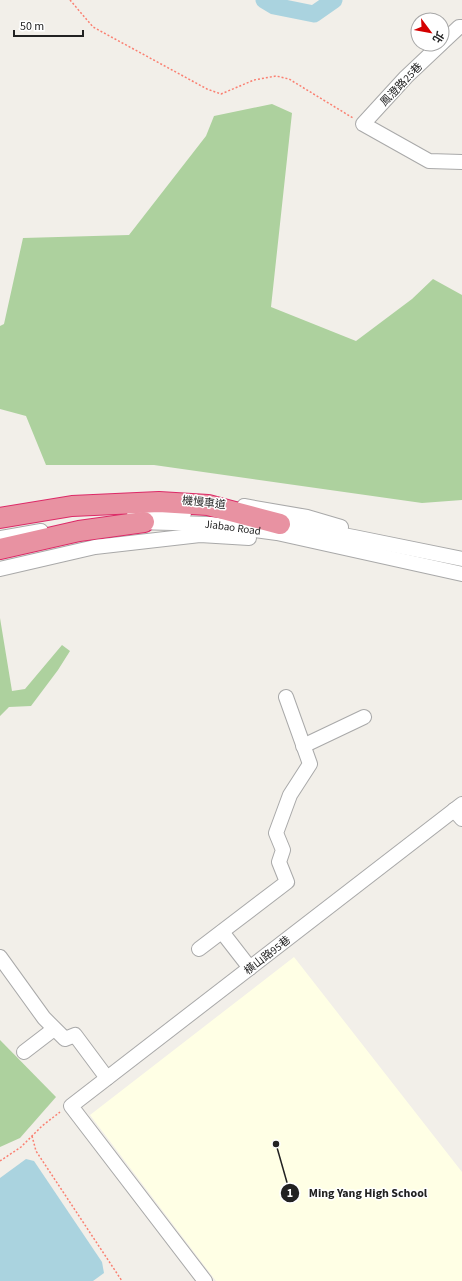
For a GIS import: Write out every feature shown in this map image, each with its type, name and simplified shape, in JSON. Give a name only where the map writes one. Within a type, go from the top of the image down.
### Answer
[{"type":"highway","points":[[0,518],[72,506],[159,502],[208,505],[280,524]]},
{"type":"highway","points":[[0,549],[79,531],[144,522]]},
{"type":"street","name":"鳳澄路25巷","points":[[450,35],[459,27],[462,27]]},
{"type":"street","name":"鳳澄路25巷","points":[[363,124],[432,52]]},
{"type":"street","points":[[363,124],[429,161],[462,162]]},
{"type":"street","name":"機慢車道","points":[[0,511],[58,502],[110,498],[168,498],[245,506],[307,517],[354,530],[404,548]]},
{"type":"street","name":"Jiabao Road","points":[[0,527],[63,517],[120,512],[184,513],[280,524],[459,557]]},
{"type":"street","name":"Jiabao Road","points":[[0,538],[34,531],[80,526],[144,522],[210,524],[277,533],[318,541],[462,574]]},
{"type":"street","points":[[0,569],[95,547],[200,535],[318,541]]},
{"type":"street","points":[[199,949],[287,882],[279,862],[283,850],[276,832],[290,795],[310,764],[286,697]]},
{"type":"street","points":[[303,746],[364,717]]},
{"type":"street","name":"橫山路95巷","points":[[71,1106],[250,968],[459,811]]},
{"type":"street","points":[[222,932],[250,968]]},
{"type":"street","points":[[2,963],[54,1029],[65,1039],[75,1035],[107,1078]]},
{"type":"street","points":[[24,1052],[54,1029]]},
{"type":"street","points":[[71,1106],[203,1280]]},
{"type":"path","points":[[70,0],[92,27],[207,89],[221,94],[254,80],[276,76],[289,79],[363,124]]},
{"type":"path","points":[[0,1161],[21,1147],[55,1115],[71,1106]]},
{"type":"path","points":[[32,1136],[36,1151],[122,1281]]},
{"type":"shaded area","points":[[294,957],[462,1172],[462,1281],[216,1281],[90,1115]]},
{"type":"green space","points":[[272,104],[292,113],[271,307],[356,341],[412,299],[433,279],[462,295],[462,500],[422,503],[154,465],[46,465],[26,416],[0,409],[0,326],[4,324],[23,238],[129,235],[206,136],[214,116]]},
{"type":"green space","points":[[0,618],[12,691],[25,689],[62,645],[70,651],[58,670],[31,706],[9,707],[0,716]]},
{"type":"green space","points":[[0,1040],[56,1097],[20,1138],[0,1147]]},
{"type":"water","points":[[26,1159],[34,1161],[102,1262],[104,1273],[93,1281],[0,1281],[0,1178]]},
{"type":"waterway","points":[[264,0],[274,6],[314,14],[334,0]]},
{"type":"place","name":"Ming Yang High School","points":[[276,1144]]}]
